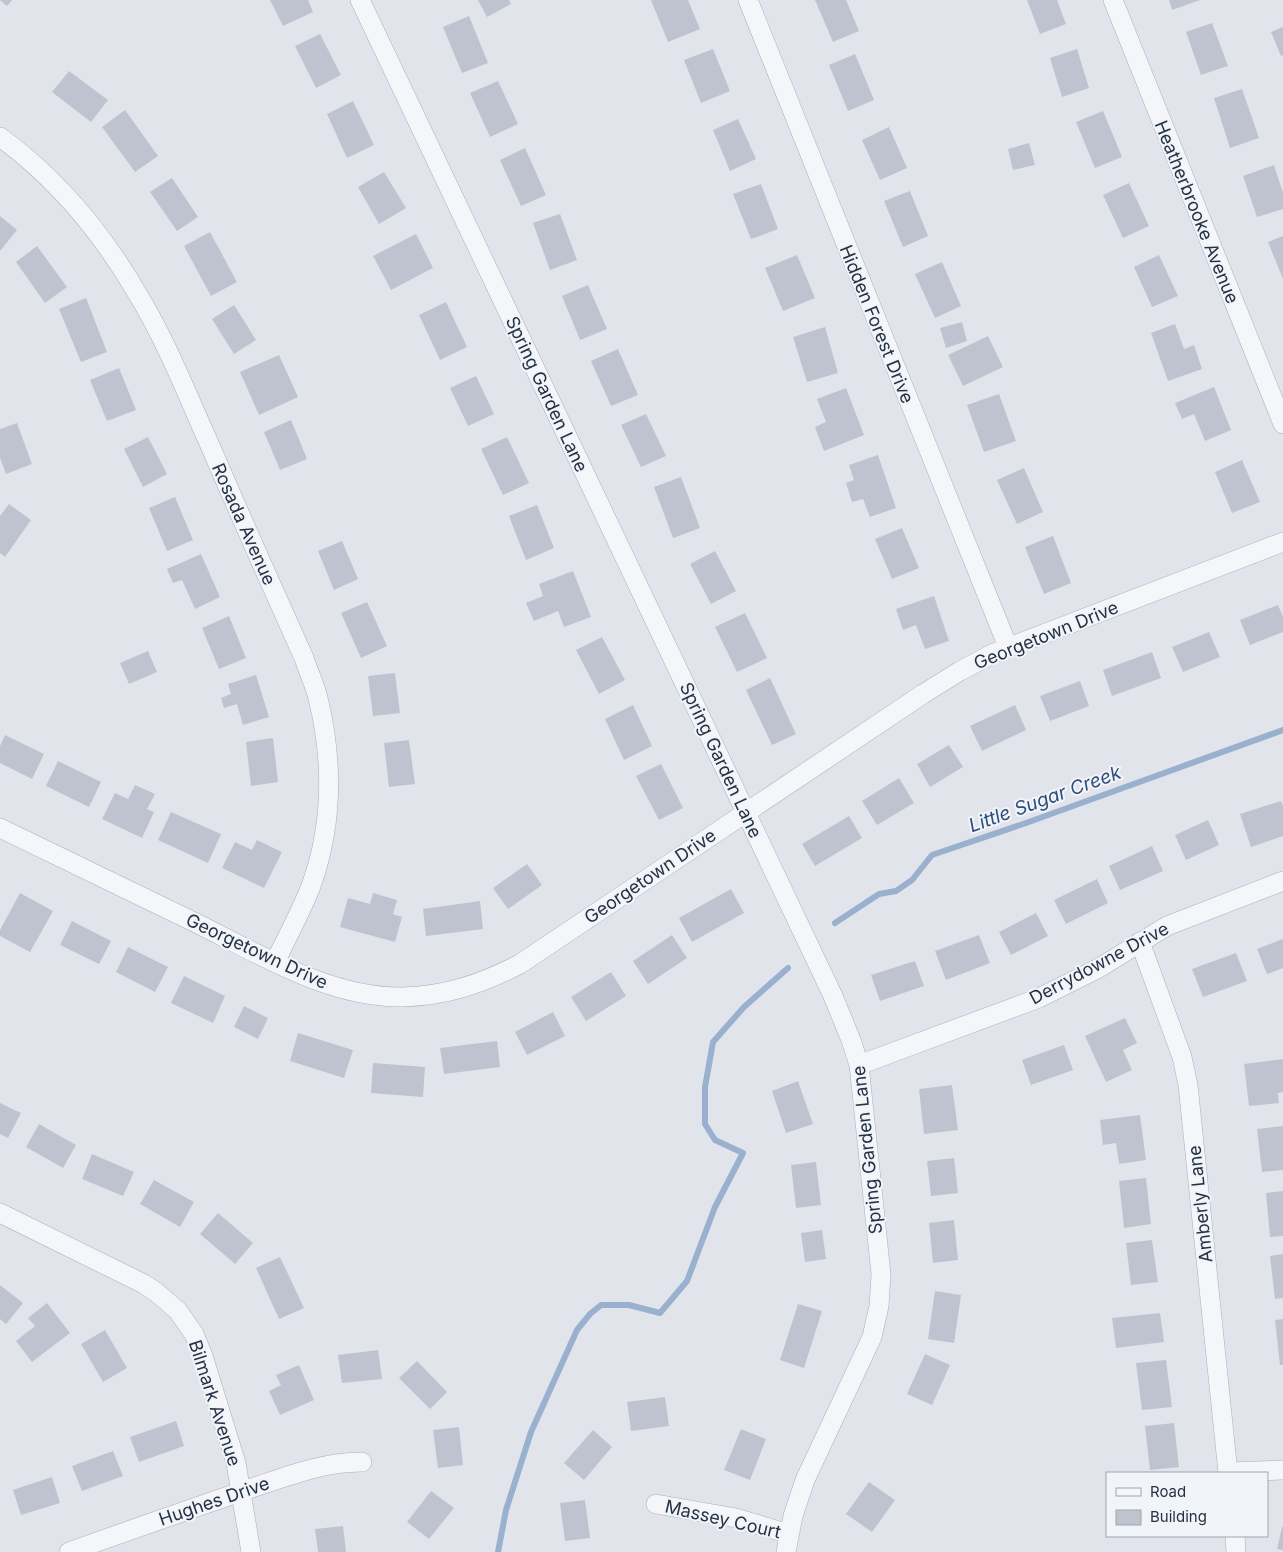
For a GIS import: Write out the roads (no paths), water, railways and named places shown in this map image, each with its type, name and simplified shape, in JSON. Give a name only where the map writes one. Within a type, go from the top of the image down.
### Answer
[{"type":"street","name":"Spring Garden Lane","points":[[360,0],[833,996],[859,1065],[881,1274],[879,1306],[872,1337],[805,1480],[786,1552]]},
{"type":"street","name":"Hidden Forest Drive","points":[[748,0],[1008,647]]},
{"type":"street","name":"Heatherbrooke Avenue","points":[[1113,0],[1283,424]]},
{"type":"street","name":"Rosada Avenue","points":[[0,137],[18,151],[64,195],[94,229],[137,292],[165,345],[304,658],[318,697],[329,758],[329,799],[322,850],[310,886],[275,962]]},
{"type":"street","name":"Georgetown Drive","points":[[0,828],[275,962],[328,985],[364,994],[400,997],[436,994],[488,980],[520,964],[923,694],[982,659],[1008,647],[1283,542]]},
{"type":"street","name":"Derrydowne Drive","points":[[859,1065],[1040,998],[1099,968],[1168,926],[1283,881]]},
{"type":"street","name":"Amberly Lane","points":[[1140,942],[1182,1057],[1188,1085],[1228,1472]]},
{"type":"street","name":"Bilmark Avenue","points":[[0,1212],[144,1284],[178,1311],[194,1334],[204,1356],[236,1463],[251,1552]]},
{"type":"street","name":"Hughes Drive","points":[[69,1552],[199,1505],[312,1468],[342,1462],[362,1462]]},
{"type":"street","points":[[1246,1472],[1283,1470]]},
{"type":"street","name":"Massey Court","points":[[656,1504],[736,1518],[790,1534]]},
{"type":"street","points":[[1234,1537],[1236,1552]]},
{"type":"waterway","name":"Little Sugar Creek","points":[[835,923],[879,894],[896,891],[912,880],[932,855],[1283,730]]},
{"type":"waterway","name":"Little Sugar Creek","points":[[498,1552],[506,1510],[531,1432],[577,1330],[590,1314],[601,1305],[629,1305],[660,1313],[687,1281],[715,1207],[743,1153],[715,1140],[705,1124],[705,1087],[713,1042],[744,1007],[788,968]]}]
